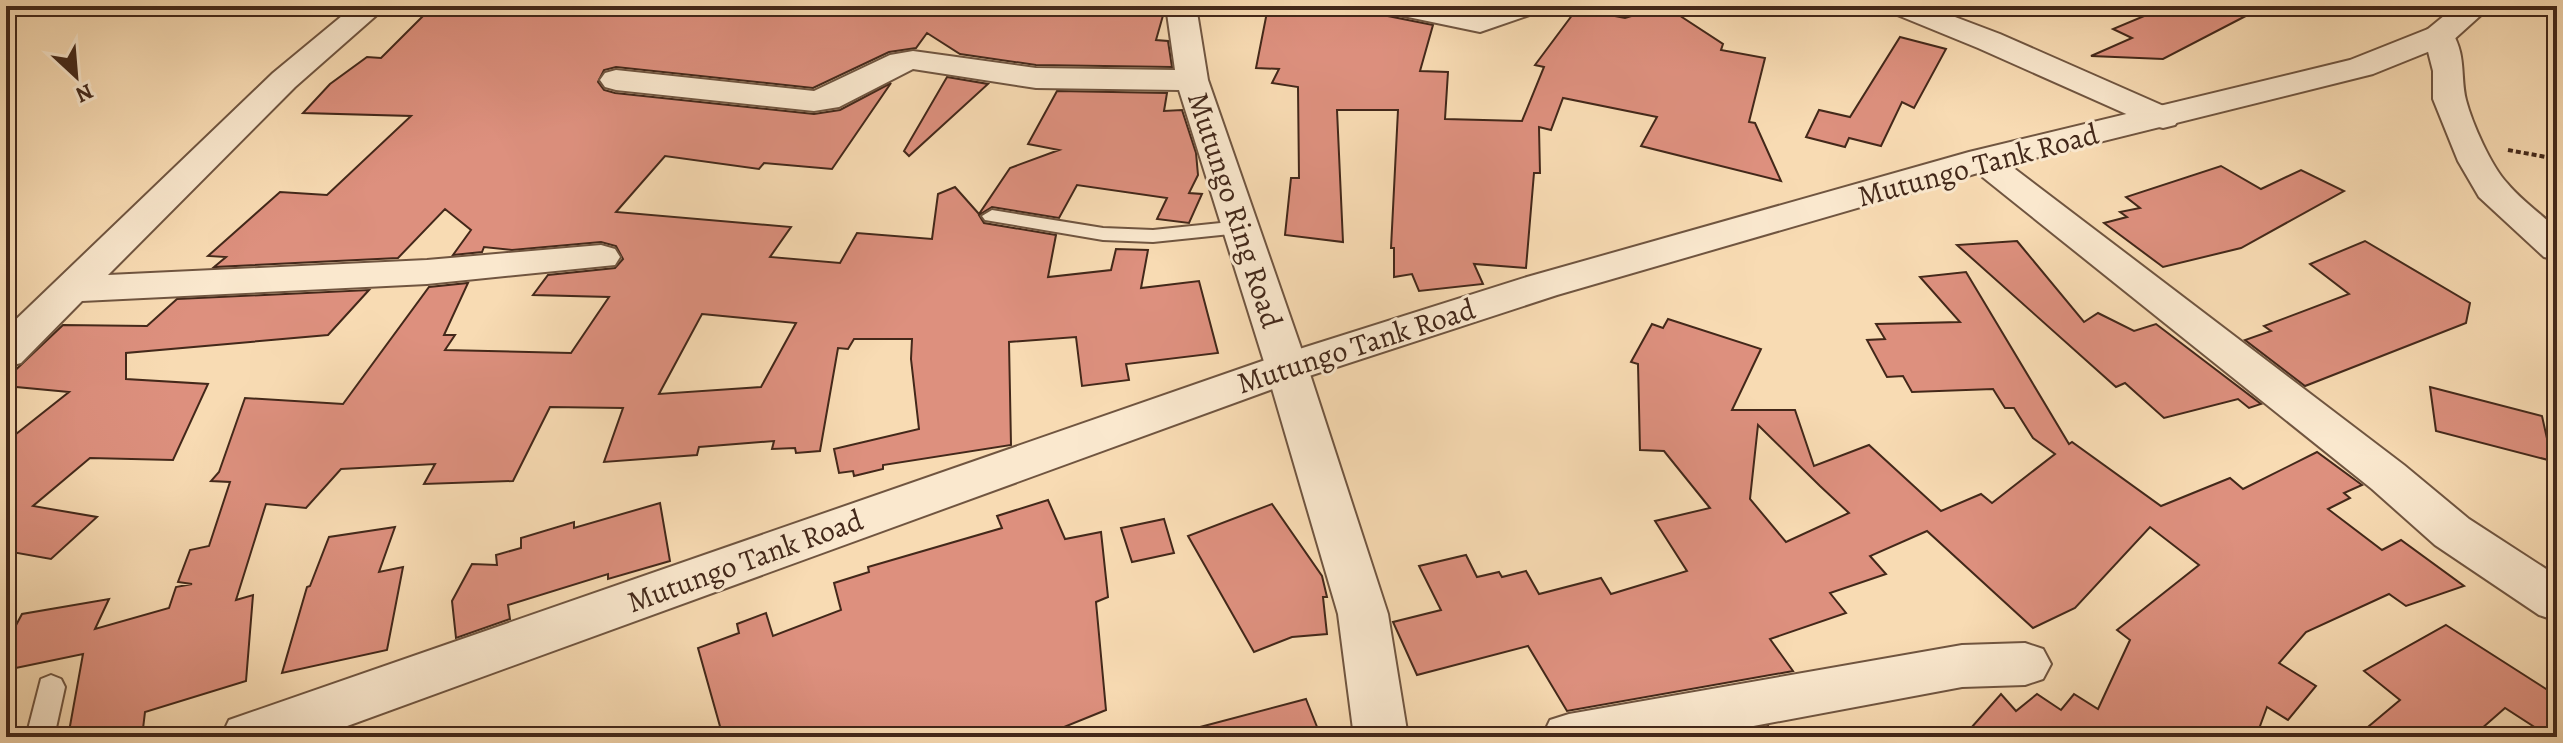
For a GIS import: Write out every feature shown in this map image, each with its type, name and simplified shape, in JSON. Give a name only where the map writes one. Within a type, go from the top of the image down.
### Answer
[{"type":"street","points":[[6,353],[284,80],[372,6]]},
{"type":"street","name":"Mutungo Ring Road","points":[[1181,6],[1192,80],[1287,368],[1363,614],[1381,737]]},
{"type":"street","points":[[1395,6],[1480,23],[1527,6]]},
{"type":"street","points":[[1901,6],[1989,41],[2163,118]]},
{"type":"street","name":"Mutungo Tank Road","points":[[249,737],[1287,368],[1542,286],[1982,160],[2361,67],[2439,36],[2475,6]]},
{"type":"street","points":[[2439,36],[2449,71],[2449,99],[2475,161],[2492,189],[2557,249]]},
{"type":"street","points":[[616,80],[814,101],[827,100],[901,62],[913,60],[1036,78],[1192,80]]},
{"type":"street","points":[[1982,160],[2388,477],[2452,532],[2557,601]]},
{"type":"street","points":[[74,289],[427,272],[601,257]]},
{"type":"street","points":[[1569,737],[1962,666],[2025,664]]},
{"type":"lane","points":[[992,216],[1103,234],[1153,236],[1240,227]]},
{"type":"lane","points":[[40,737],[51,687]]},
{"type":"path","points":[[2532,6],[2557,21]]},
{"type":"path","points":[[2468,140],[2557,159]]},
{"type":"building","points":[[502,6],[1162,6],[1160,9],[1164,12],[1156,40],[1168,41],[1172,67],[1036,65],[960,54],[927,33],[916,48],[889,52],[813,88],[616,67],[604,70],[598,82],[604,90],[615,93],[814,114],[840,110],[891,83],[832,169],[764,163],[759,169],[665,156],[616,212],[791,227],[770,257],[840,263],[857,233],[932,239],[938,194],[955,187],[979,214],[1010,168],[1059,150],[1028,144],[1057,91],[1167,93],[1164,111],[1182,110],[1196,153],[1198,175],[1189,193],[1202,194],[1189,223],[1157,219],[1167,198],[1077,185],[1059,218],[992,207],[979,215],[984,223],[1056,235],[1048,277],[1111,270],[1116,249],[1148,250],[1141,288],[1199,281],[1218,353],[1126,364],[1129,380],[1082,386],[1076,337],[1009,342],[1011,445],[883,465],[883,469],[854,476],[853,471],[839,473],[834,449],[919,429],[911,359],[912,339],[854,339],[848,349],[838,348],[820,451],[796,453],[795,448],[772,449],[774,441],[699,447],[697,455],[604,462],[623,408],[550,407],[513,481],[424,484],[435,464],[341,469],[306,508],[266,504],[236,600],[253,595],[246,681],[145,712],[142,737],[68,737],[83,654],[6,670],[6,644],[22,614],[109,599],[95,629],[169,608],[176,587],[192,584],[178,582],[190,550],[209,546],[230,482],[211,481],[219,472],[245,398],[343,404],[429,287],[468,283],[444,335],[455,335],[445,350],[571,353],[609,297],[533,295],[548,275],[615,268],[623,259],[616,246],[601,242],[512,250],[484,247],[482,252],[453,255],[471,230],[445,209],[398,258],[214,267],[226,257],[208,256],[280,192],[327,195],[411,116],[303,113],[330,84],[367,57],[381,58],[430,9],[498,10]],"holes":[[[702,314],[796,323],[761,387],[659,394]]]},
{"type":"building","points":[[1324,6],[1378,8],[1383,15],[1433,25],[1420,71],[1448,72],[1445,119],[1522,121],[1544,67],[1535,65],[1579,6],[1604,8],[1610,15],[1625,18],[1665,6],[1723,44],[1721,50],[1765,58],[1749,122],[1755,123],[1781,181],[1641,146],[1657,117],[1563,98],[1551,130],[1539,127],[1540,173],[1534,173],[1526,268],[1474,264],[1483,284],[1419,291],[1412,274],[1394,277],[1394,248],[1391,248],[1398,110],[1337,110],[1343,242],[1285,235],[1291,178],[1299,178],[1298,87],[1272,83],[1279,69],[1256,68],[1267,12],[1305,13],[1308,7],[1323,9]]},
{"type":"building","points":[[2168,6],[2265,6],[2163,59],[2091,56],[2132,38],[2113,29]]},
{"type":"building","points":[[1900,37],[1946,49],[1914,108],[1902,102],[1881,146],[1849,138],[1845,147],[1806,137],[1819,110],[1850,117]]},
{"type":"building","points":[[947,77],[988,84],[909,156],[904,151]]},
{"type":"building","points":[[2221,166],[2261,189],[2301,170],[2344,191],[2241,248],[2163,267],[2104,223],[2127,217],[2120,212],[2140,208],[2126,197]]},
{"type":"building","points":[[2017,241],[2084,322],[2098,313],[2134,331],[2156,324],[2261,404],[2249,408],[2238,399],[2164,418],[2125,383],[2116,387],[1957,245]]},
{"type":"building","points":[[2365,241],[2470,303],[2466,323],[2305,386],[2245,340],[2271,331],[2264,326],[2349,294],[2310,264]]},
{"type":"building","points":[[1966,272],[2069,444],[2072,442],[2161,506],[2230,478],[2243,489],[2317,452],[2362,485],[2344,493],[2350,498],[2328,509],[2382,550],[2401,540],[2464,586],[2406,606],[2389,594],[2306,632],[2279,663],[2316,686],[2288,720],[2267,707],[2256,737],[1963,737],[2001,694],[2016,711],[2037,694],[2061,710],[2074,694],[2098,709],[2130,640],[2117,630],[2199,565],[2150,527],[2075,608],[2033,628],[1927,531],[1870,556],[1886,574],[1830,593],[1846,613],[1770,639],[1793,671],[1567,711],[1528,646],[1417,675],[1393,622],[1441,610],[1419,566],[1466,555],[1477,577],[1499,572],[1502,577],[1526,571],[1539,594],[1601,578],[1611,594],[1687,571],[1655,521],[1710,508],[1664,451],[1640,450],[1638,364],[1631,362],[1652,324],[1663,328],[1668,319],[1761,349],[1732,410],[1795,410],[1814,466],[1869,445],[1941,511],[1981,494],[1992,503],[2055,454],[2033,438],[2014,408],[2005,408],[1993,389],[1912,392],[1903,376],[1887,377],[1867,340],[1885,339],[1876,324],[1960,322],[1920,277]],"holes":[[[1758,425],[1849,513],[1786,542],[1750,499]]]},
{"type":"building","points":[[369,290],[328,335],[126,353],[126,379],[208,384],[173,460],[90,458],[33,506],[97,517],[51,559],[6,551],[6,442],[69,392],[6,386],[6,379],[63,325],[147,326],[177,299]]},
{"type":"building","points":[[2430,387],[2542,416],[2552,461],[2436,431]]},
{"type":"building","points":[[1048,500],[1065,539],[1101,532],[1108,597],[1096,602],[1106,710],[1054,731],[1056,737],[723,737],[698,648],[739,633],[737,624],[766,613],[773,636],[841,610],[834,583],[869,572],[868,567],[1002,528],[997,516]]},
{"type":"building","points":[[660,503],[670,561],[608,579],[608,574],[508,605],[510,619],[456,638],[452,601],[472,564],[497,565],[496,555],[521,548],[521,538],[574,522],[574,528]]},
{"type":"building","points":[[1272,504],[1322,576],[1327,597],[1323,597],[1327,634],[1292,637],[1254,652],[1188,536]]},
{"type":"building","points":[[1164,519],[1174,553],[1132,562],[1121,528]]},
{"type":"building","points":[[395,527],[379,572],[403,567],[387,650],[282,673],[307,587],[329,537]]},
{"type":"building","points":[[2446,625],[2557,696],[2557,737],[2550,737],[2505,708],[2472,737],[2356,737],[2400,700],[2364,671]]},
{"type":"building","points":[[1306,699],[1321,737],[1202,737],[1200,727]]},
{"type":"building","points":[[1768,726],[1777,737],[1723,735]]}]
